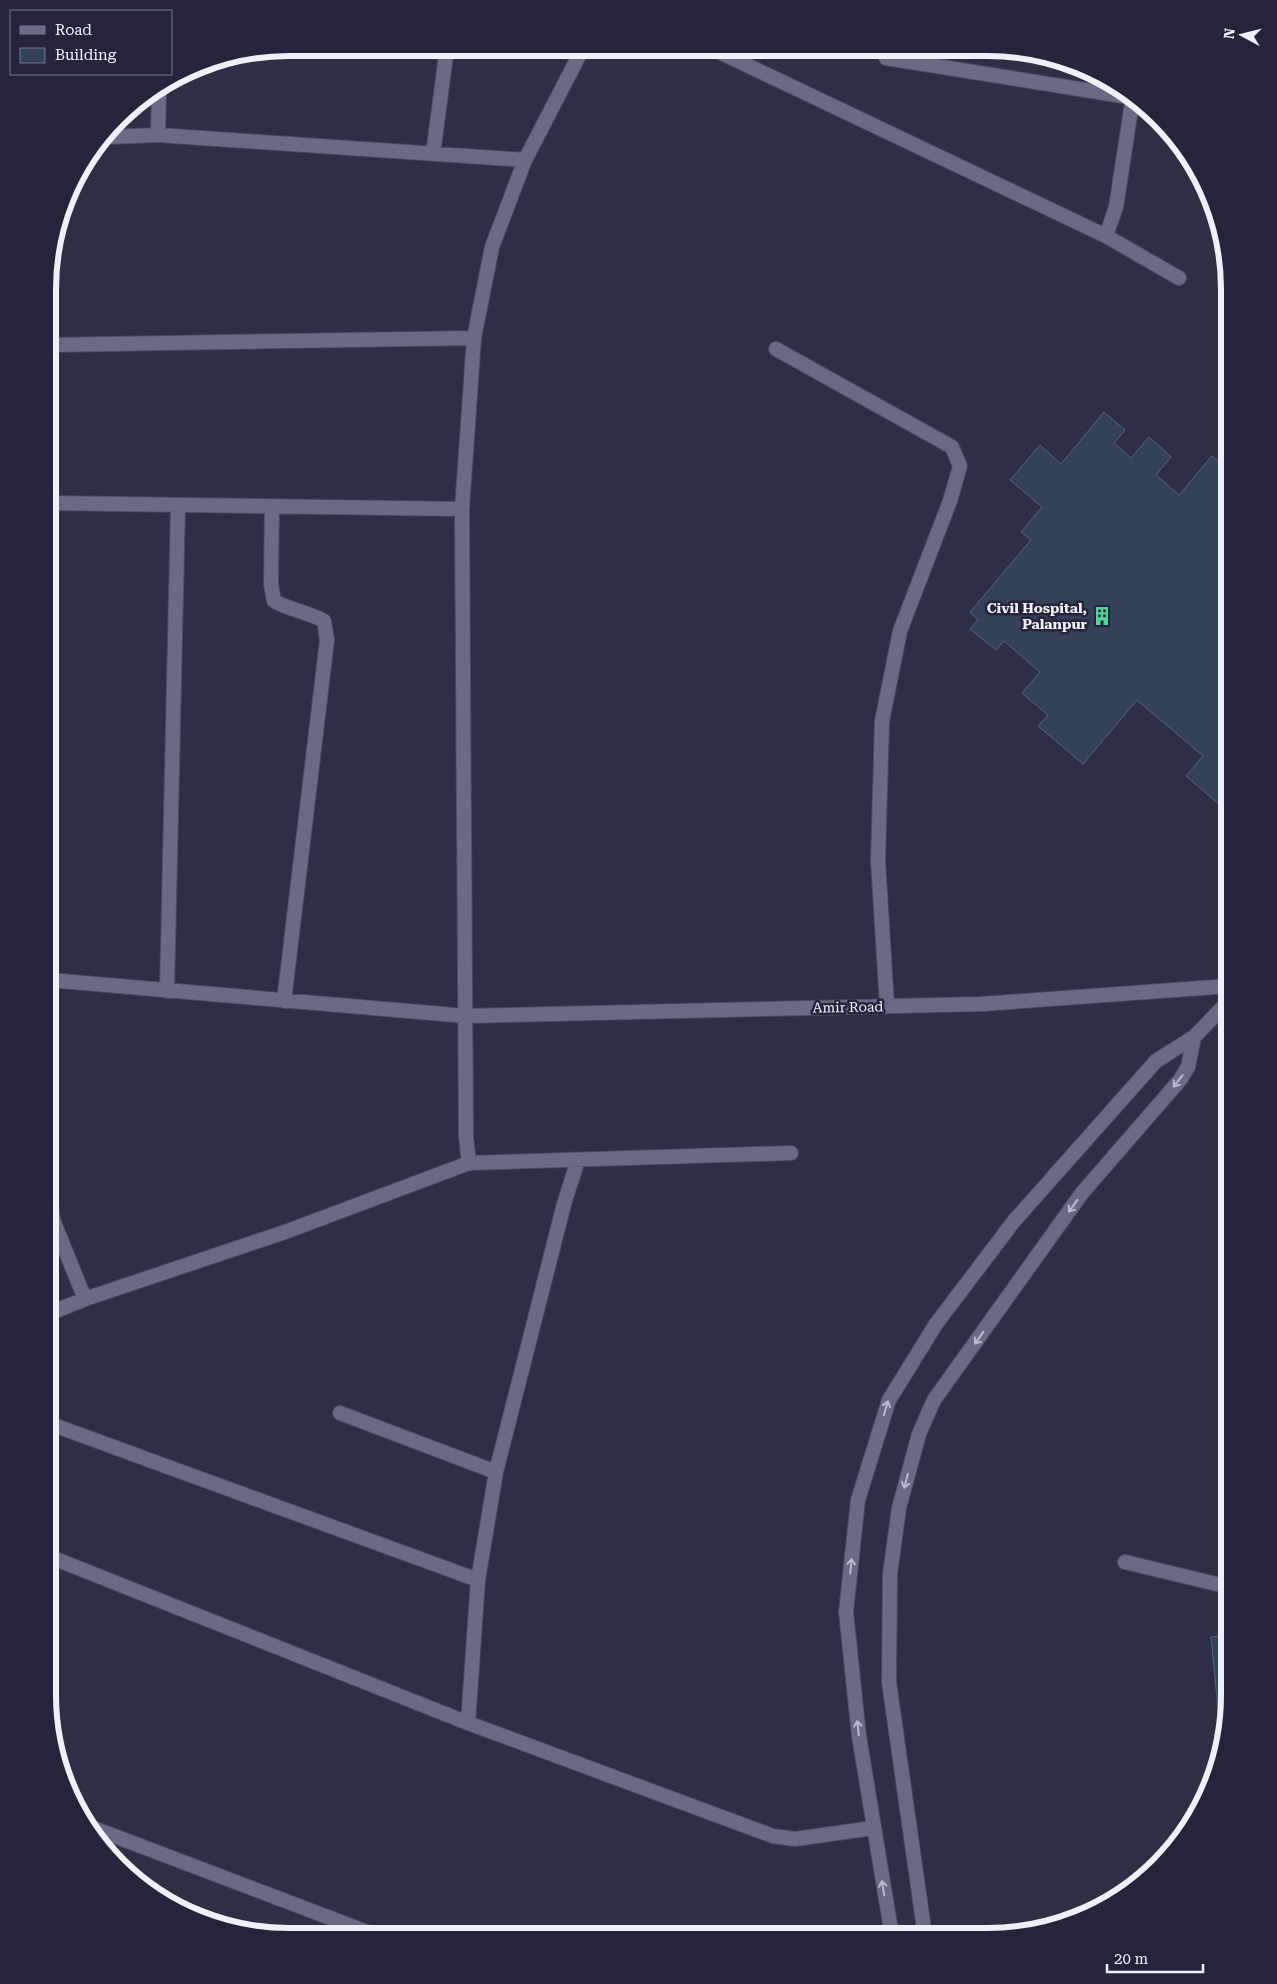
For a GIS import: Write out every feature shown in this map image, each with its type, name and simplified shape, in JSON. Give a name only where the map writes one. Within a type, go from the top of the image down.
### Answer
[{"type":"street","points":[[433,154],[446,56]]},
{"type":"street","points":[[469,1163],[466,1137],[462,509],[474,338],[492,247],[525,160],[579,56]]},
{"type":"street","points":[[728,56],[1106,236],[1179,278]]},
{"type":"street","points":[[886,58],[1114,94]]},
{"type":"street","points":[[158,135],[159,97]]},
{"type":"street","points":[[1106,236],[1116,207],[1132,106]]},
{"type":"street","points":[[113,137],[158,135],[525,160]]},
{"type":"street","points":[[56,345],[474,338]]},
{"type":"street","points":[[776,349],[952,447],[960,466],[950,501],[900,631],[882,721],[878,861],[888,1006]]},
{"type":"street","points":[[56,503],[462,509]]},
{"type":"street","points":[[167,991],[178,505]]},
{"type":"street","points":[[272,507],[271,584],[274,601],[286,608],[313,615],[324,621],[327,640],[284,1001]]},
{"type":"street","name":"Amir Road","points":[[56,981],[466,1016],[982,1004],[1221,987]]},
{"type":"street","points":[[891,1928],[859,1736],[846,1612],[858,1500],[888,1400],[936,1324],[1014,1221],[1156,1061],[1194,1036],[1221,1010]]},
{"type":"street","points":[[923,1928],[889,1682],[890,1574],[899,1508],[919,1434],[934,1400],[1082,1193],[1180,1080],[1188,1067],[1194,1036]]},
{"type":"street","points":[[56,1311],[85,1299],[285,1232],[469,1163],[791,1153]]},
{"type":"street","points":[[468,1723],[478,1580],[496,1472],[562,1214],[578,1160]]},
{"type":"street","points":[[56,1232],[85,1299]]},
{"type":"street","points":[[340,1413],[496,1472]]},
{"type":"street","points":[[56,1426],[478,1580]]},
{"type":"street","points":[[56,1559],[468,1723],[773,1836],[795,1839],[873,1828]]},
{"type":"street","points":[[1125,1562],[1221,1585]]},
{"type":"street","points":[[100,1831],[357,1928]]},
{"type":"building","name":"Civil Hospital, Palanpur","points":[[1104,412],[1125,430],[1114,443],[1131,458],[1149,437],[1171,457],[1156,475],[1179,495],[1212,456],[1221,464],[1221,806],[1186,776],[1203,756],[1137,700],[1083,764],[1038,726],[1048,715],[1022,693],[1040,672],[1004,641],[996,650],[970,629],[978,620],[970,612],[1031,540],[1021,532],[1042,507],[1010,480],[1040,445],[1061,464]]},
{"type":"building","points":[[1221,1636],[1219,1721],[1211,1637]]},
{"type":"place","name":"Civil Hospital, Palanpur","points":[[1102,616]]}]
